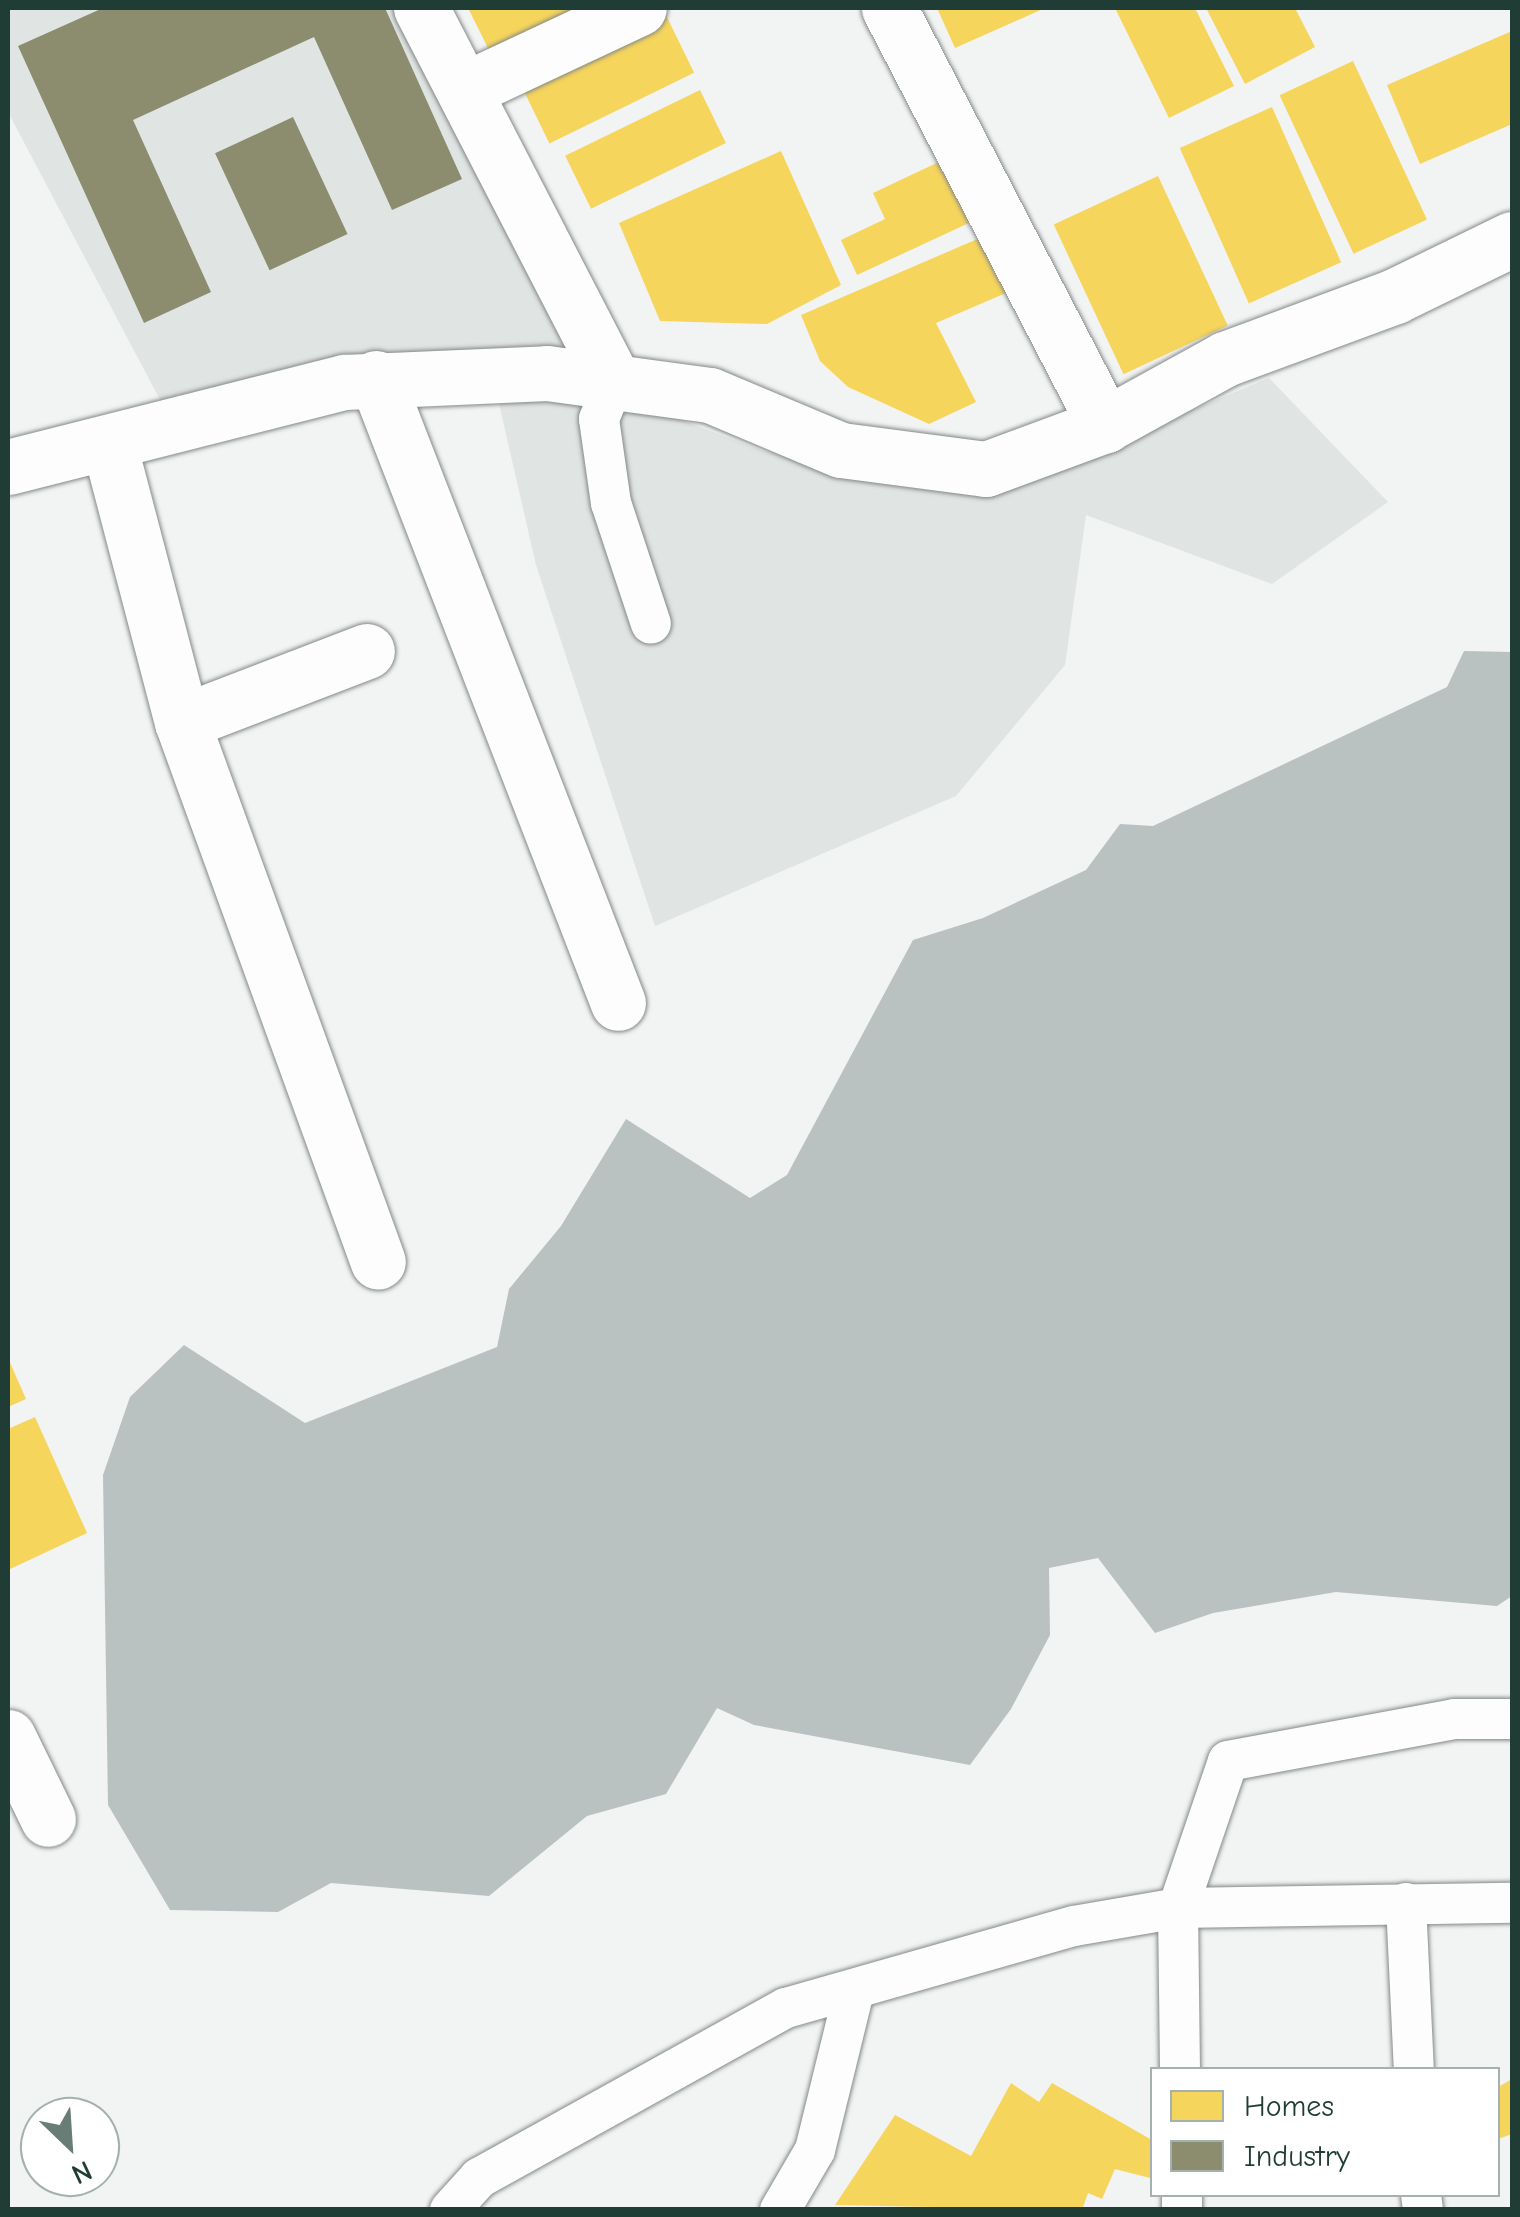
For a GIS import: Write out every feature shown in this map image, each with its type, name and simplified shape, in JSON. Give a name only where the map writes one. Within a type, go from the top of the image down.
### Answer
[{"type":"street","points":[[421,8],[614,382]]},
{"type":"street","points":[[464,90],[640,8]]},
{"type":"street","points":[[888,8],[1105,426]]},
{"type":"street","points":[[8,467],[376,378],[547,373],[710,395],[842,450],[986,469],[1105,426],[1225,359],[1395,296],[1512,239]]},
{"type":"street","points":[[376,378],[618,1003]]},
{"type":"street","points":[[109,444],[182,722],[378,1262]]},
{"type":"street","points":[[182,722],[367,651]]},
{"type":"street","points":[[8,1737],[48,1819]]},
{"type":"lane","points":[[614,382],[599,418],[610,504],[651,624]]},
{"type":"lane","points":[[1180,2067],[1178,1908],[1228,1761],[1454,1719],[1512,1719]]},
{"type":"lane","points":[[1406,1903],[1414,2067]]},
{"type":"lane","points":[[450,2210],[479,2178],[786,2008],[1074,1926],[1178,1908],[1512,1903]]},
{"type":"lane","points":[[780,2210],[815,2150],[854,1991]]},
{"type":"shaded area","points":[[8,8],[401,8],[591,354],[167,413],[8,112]]},
{"type":"shaded area","points":[[1269,378],[1388,502],[1272,584],[1086,515],[1065,665],[956,796],[655,926],[536,565],[497,395],[660,412],[763,451],[987,496]]},
{"type":"shaded area","points":[[1464,651],[1512,652],[1512,1596],[1497,1606],[1336,1592],[1213,1613],[1155,1633],[1098,1558],[1049,1568],[1050,1635],[1011,1709],[970,1765],[754,1725],[717,1708],[666,1794],[587,1816],[489,1896],[331,1883],[278,1912],[170,1910],[108,1805],[103,1475],[130,1397],[184,1345],[305,1423],[497,1347],[509,1289],[561,1226],[626,1119],[750,1198],[787,1175],[913,940],[983,918],[1086,870],[1120,824],[1153,826],[1447,687]]},
{"type":"building: Homes","points":[[468,8],[587,8],[491,54]]},
{"type":"building: Homes","points":[[937,8],[1045,8],[955,48]]},
{"type":"building: Homes","points":[[1115,8],[1195,8],[1234,86],[1169,118]]},
{"type":"building: Homes","points":[[1206,8],[1295,8],[1315,47],[1245,84]]},
{"type":"building: Homes","points":[[663,9],[694,73],[549,143],[518,80]]},
{"type":"building: Homes","points":[[1512,31],[1512,124],[1420,164],[1387,85]]},
{"type":"building: Homes","points":[[1353,61],[1427,220],[1354,254],[1280,95]]},
{"type":"building: Homes","points":[[700,90],[726,143],[591,209],[565,156]]},
{"type":"building: Homes","points":[[1272,107],[1341,262],[1249,303],[1180,148]]},
{"type":"building: Homes","points":[[781,151],[841,285],[767,324],[660,321],[619,223]]},
{"type":"building: Homes","points":[[943,160],[971,222],[857,275],[841,240],[885,219],[873,193]]},
{"type":"building: Homes","points":[[1158,176],[1228,326],[1124,374],[1054,225]]},
{"type":"building: Homes","points":[[982,237],[1006,293],[936,323],[976,402],[929,424],[848,387],[820,361],[801,315]]},
{"type":"building: Homes","points":[[8,1358],[26,1399],[8,1407]]},
{"type":"building: Homes","points":[[35,1417],[87,1533],[8,1570],[8,1429]]},
{"type":"building: Homes","points":[[1512,2079],[1512,2134],[1500,2138],[1500,2086]]},
{"type":"building: Homes","points":[[1011,2083],[1039,2102],[1052,2083],[1150,2139],[1150,2178],[1115,2169],[1102,2199],[1088,2193],[1082,2210],[835,2205],[895,2115],[971,2156]]},
{"type":"building: Industry","points":[[103,8],[385,8],[462,179],[392,210],[314,37],[133,120],[211,292],[144,323],[18,46]]},
{"type":"building: Industry","points":[[293,117],[348,234],[270,270],[215,153]]}]
